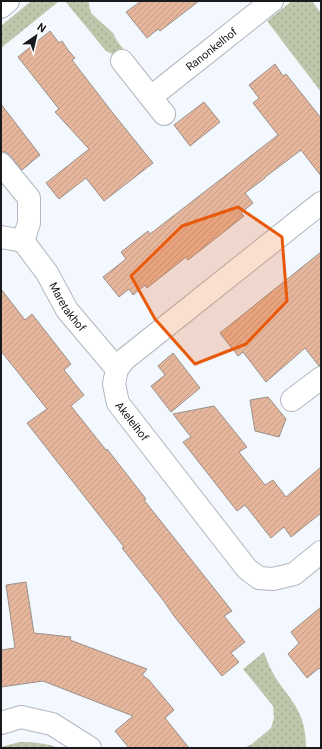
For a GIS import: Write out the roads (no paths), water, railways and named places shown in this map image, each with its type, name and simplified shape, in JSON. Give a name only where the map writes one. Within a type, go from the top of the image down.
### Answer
[{"type":"street","points":[[1,7],[8,1]]},
{"type":"street","name":"Ranonkelhof","points":[[122,61],[158,106],[272,1]]},
{"type":"street","points":[[1,164],[29,198],[29,223],[23,241],[1,237]]},
{"type":"street","points":[[118,369],[126,359],[321,203]]},
{"type":"street","name":"Maretakhof","points":[[23,241],[47,273],[67,310],[118,369]]},
{"type":"street","name":"Akeleihof","points":[[118,369],[114,384],[118,402],[246,569],[259,578],[273,579],[294,574],[321,552]]},
{"type":"street","points":[[292,400],[321,378]]},
{"type":"street","points":[[1,723],[21,717],[52,724],[90,748]]}]
